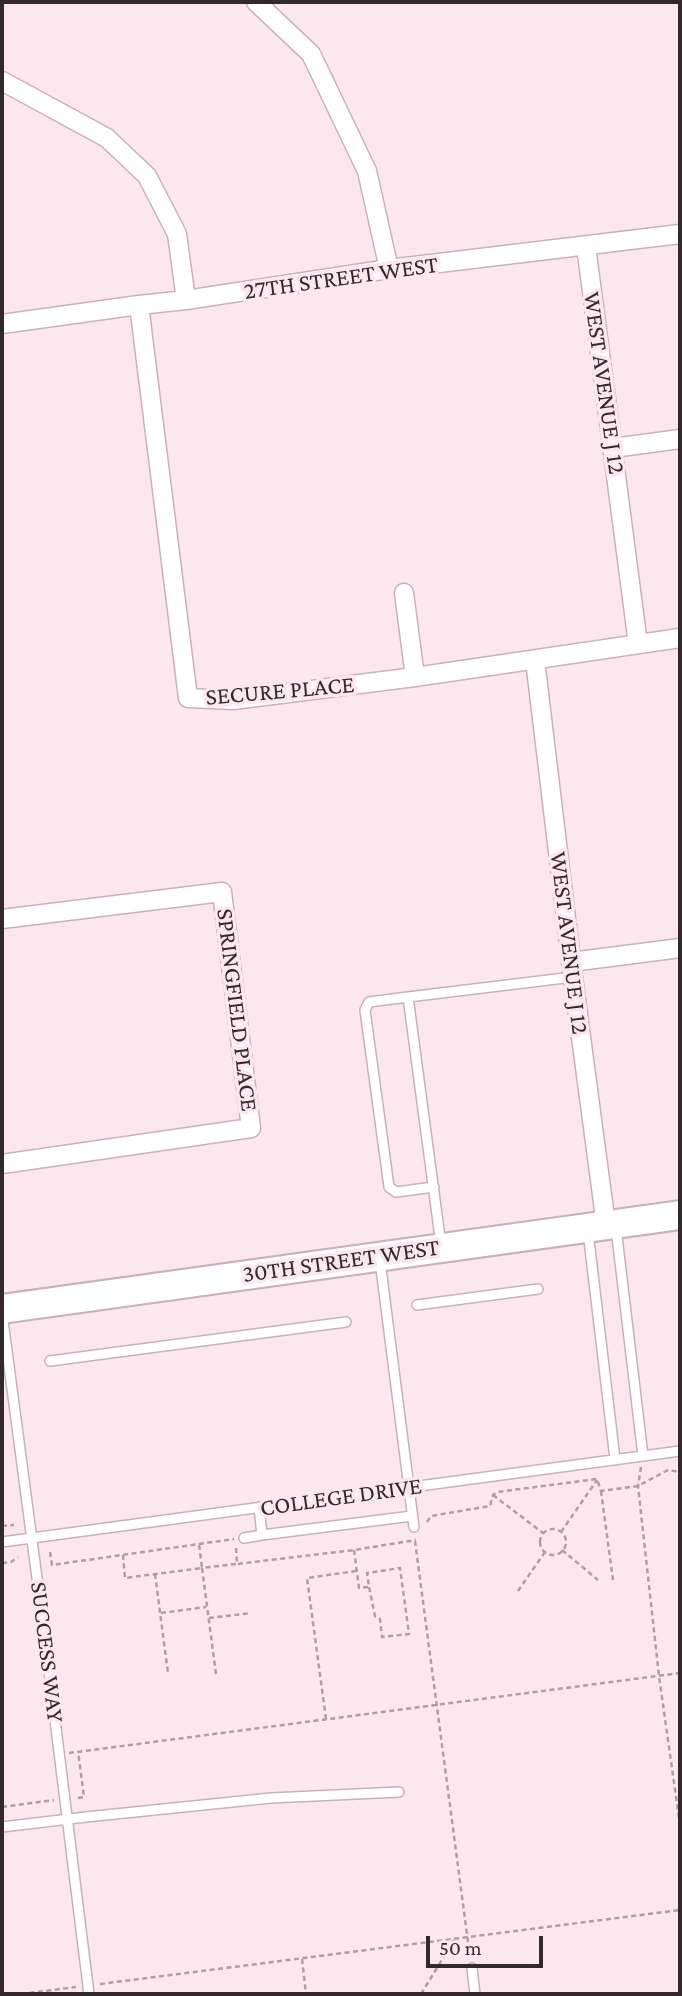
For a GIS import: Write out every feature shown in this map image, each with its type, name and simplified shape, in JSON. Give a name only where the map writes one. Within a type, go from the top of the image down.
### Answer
[{"type":"main road","name":"30TH STREET WEST","points":[[2,1310],[680,1214]]},
{"type":"street","points":[[256,2],[311,54],[367,171],[389,269]]},
{"type":"street","points":[[2,81],[107,138],[147,176],[177,234],[186,300]]},
{"type":"street","name":"27TH STREET WEST","points":[[2,324],[186,300],[389,269],[680,234]]},
{"type":"street","name":"WEST AVENUE J 12","points":[[586,246],[638,645]]},
{"type":"street","name":"SECURE PLACE","points":[[139,305],[188,698],[233,700],[415,677],[680,638]]},
{"type":"street","points":[[613,448],[680,439]]},
{"type":"street","points":[[404,593],[415,677]]},
{"type":"street","name":"WEST AVENUE J 12","points":[[535,660],[603,1225]]},
{"type":"street","name":"SPRINGFIELD PLACE","points":[[2,919],[222,892],[251,1128],[2,1164]]},
{"type":"street","points":[[572,970],[680,948]]},
{"type":"lane","points":[[434,1186],[396,1192],[390,1187],[365,1010],[369,1002],[572,970]]},
{"type":"lane","points":[[408,997],[441,1247]]},
{"type":"lane","points":[[603,1225],[643,1456]]},
{"type":"lane","points":[[603,1225],[615,1459]]},
{"type":"lane","points":[[379,1255],[414,1527]]},
{"type":"lane","points":[[417,1305],[538,1289]]},
{"type":"lane","name":"SUCCESS WAY","points":[[2,1310],[89,1990]]},
{"type":"lane","points":[[50,1361],[346,1322]]},
{"type":"lane","name":"COLLEGE DRIVE","points":[[2,1542],[680,1451]]},
{"type":"lane","points":[[259,1507],[262,1535]]},
{"type":"lane","points":[[244,1538],[412,1516]]},
{"type":"lane","points":[[2,1827],[271,1798],[399,1792]]},
{"type":"lane","points":[[472,1968],[475,1994]]},
{"type":"path","points":[[643,1456],[638,1486],[659,1676],[680,1825]]},
{"type":"path","points":[[561,1532],[597,1479]]},
{"type":"path","points":[[601,1491],[613,1580]]},
{"type":"path","points":[[492,1495],[544,1534]]},
{"type":"path","points":[[2,1526],[13,1525]]},
{"type":"path","points":[[414,1527],[472,1968]]},
{"type":"path","points":[[553,1530],[561,1532],[565,1543],[562,1550],[555,1554],[545,1552],[540,1543],[544,1534],[553,1530]]},
{"type":"path","points":[[199,1544],[216,1674]]},
{"type":"path","points":[[354,1550],[359,1588],[369,1587]]},
{"type":"path","points":[[562,1550],[598,1580]]},
{"type":"path","points":[[518,1591],[545,1552]]},
{"type":"path","points":[[123,1555],[125,1578],[237,1564]]},
{"type":"path","points":[[2,1563],[11,1562],[18,1557]]},
{"type":"path","points":[[400,1568],[409,1634],[382,1637],[380,1619],[374,1616],[369,1587],[367,1573],[400,1568]]},
{"type":"path","points":[[326,1719],[307,1578],[356,1571]]},
{"type":"path","points":[[155,1574],[169,1673]]},
{"type":"path","points":[[161,1613],[208,1607]]},
{"type":"path","points":[[209,1618],[251,1613]]},
{"type":"path","points":[[59,1755],[680,1673]]},
{"type":"path","points":[[21,1994],[89,1990],[302,1959],[680,1910]]},
{"type":"path","points":[[421,1994],[454,1940]]},
{"type":"path","points":[[302,1959],[306,1994]]}]
